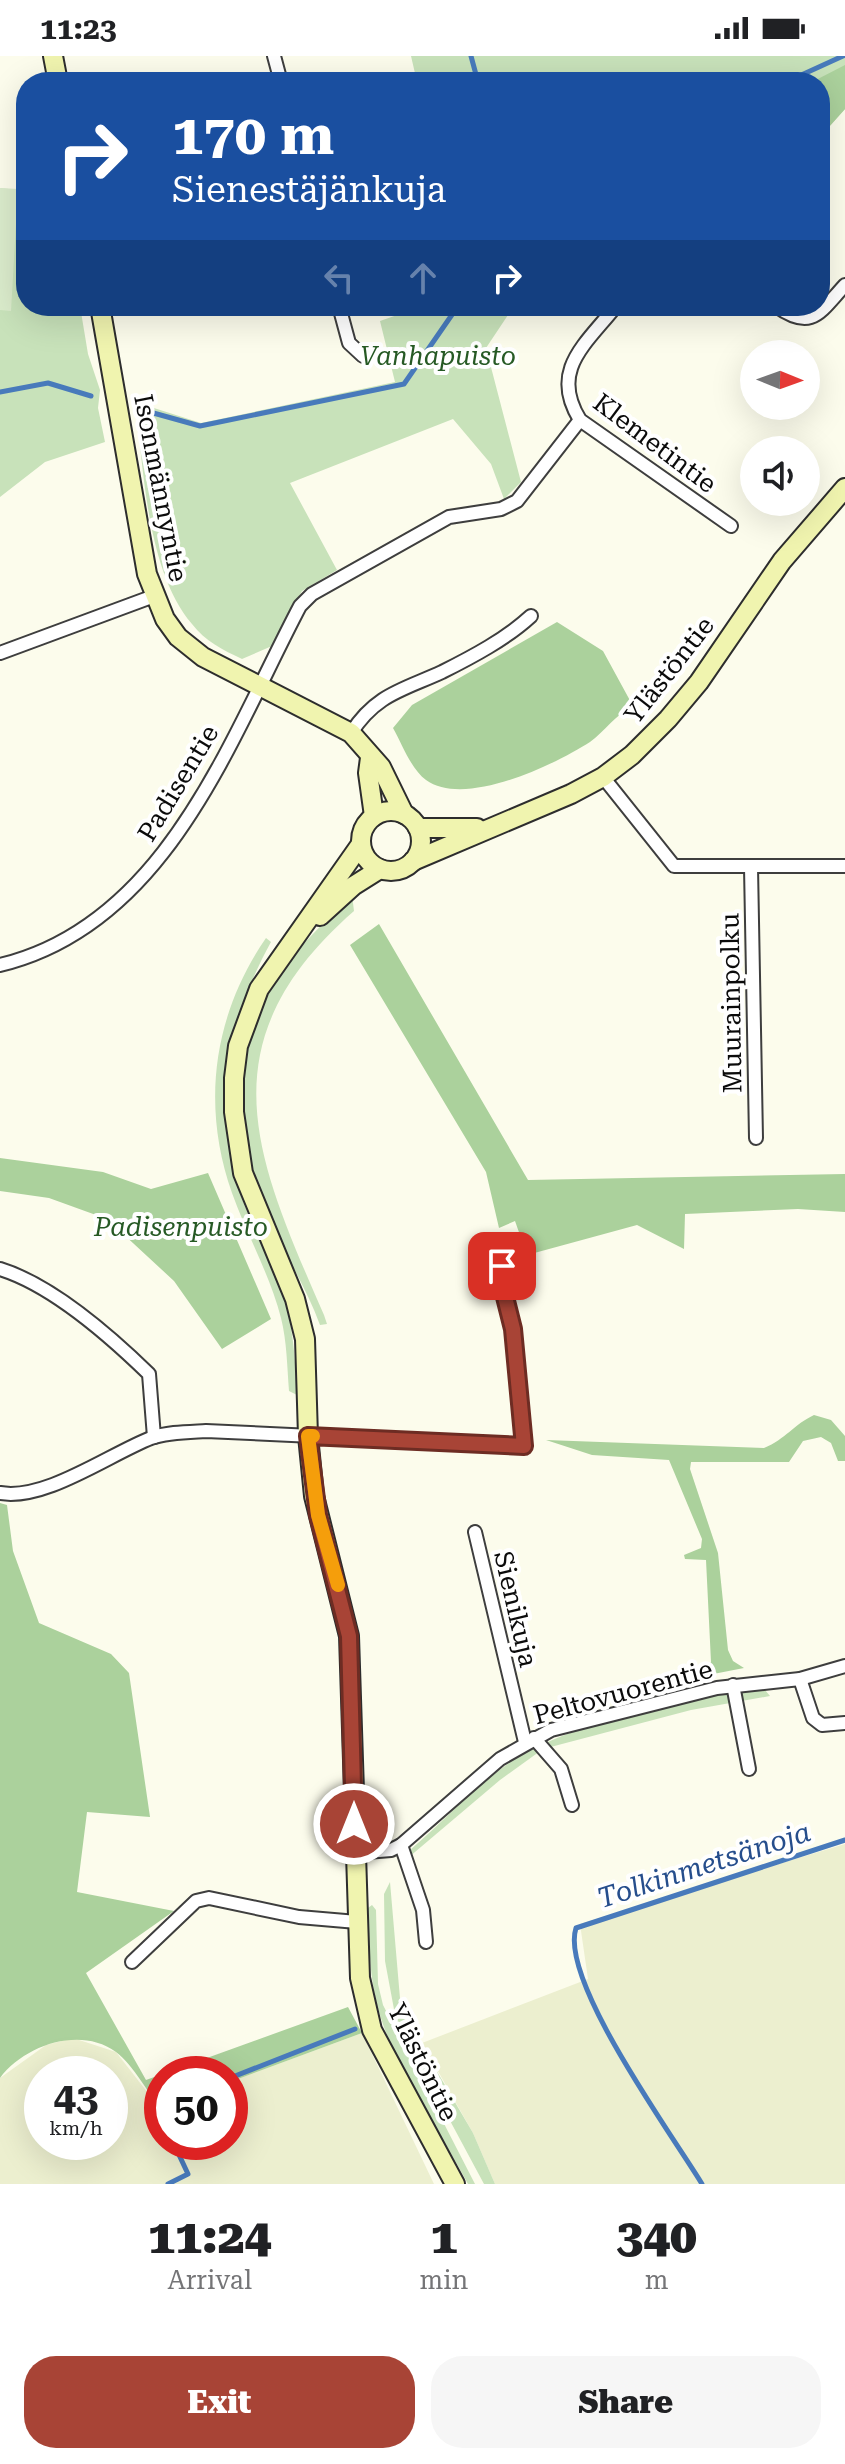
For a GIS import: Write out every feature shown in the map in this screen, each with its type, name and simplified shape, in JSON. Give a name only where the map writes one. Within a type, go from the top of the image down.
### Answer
[{"type":"main road","name":"Isonmännyntie","points":[[102,316],[136,515],[154,596],[165,619],[188,646],[351,733],[381,767],[404,814]]},
{"type":"main road","name":"Ylästöntie","points":[[413,861],[571,794],[603,777],[668,719],[699,682],[782,561],[845,488]]},
{"type":"main road","points":[[370,758],[368,773],[374,816]]},
{"type":"main road","points":[[387,811],[404,814],[418,828],[420,844],[413,861],[399,870],[380,869],[367,860],[361,844],[364,827],[374,816],[387,811]]},
{"type":"main road","name":"Ylästöntie","points":[[418,828],[444,831],[488,827]]},
{"type":"main road","name":"Ylästöntie","points":[[361,844],[259,989],[238,1046],[234,1112],[243,1173],[295,1299],[305,1339],[308,1436],[318,1515],[349,1636],[354,1707],[354,1853],[360,1978],[372,2030],[455,2184]]},
{"type":"main road","name":"Ylästöntie","points":[[297,937],[353,886],[380,869]]},
{"type":"street","points":[[830,301],[845,285]]},
{"type":"street","points":[[342,316],[349,343],[363,356]]},
{"type":"street","name":"Klemetintie","points":[[608,316],[571,363],[567,387],[580,420],[731,526]]},
{"type":"street","points":[[789,316],[804,320],[816,316]]},
{"type":"street","name":"Padisentie","points":[[0,965],[50,947],[89,924],[142,878],[176,838],[198,802],[300,606],[312,594],[449,517],[501,509],[517,501],[580,420]]},
{"type":"street","points":[[0,653],[154,596]]},
{"type":"street","points":[[351,733],[380,699],[445,670],[517,629],[531,616]]},
{"type":"street","points":[[603,777],[674,866],[845,866]]},
{"type":"street","name":"Muurainpolku","points":[[751,867],[756,1138]]},
{"type":"street","points":[[0,1493],[27,1492],[54,1485],[154,1437],[206,1431],[524,1446],[513,1329],[502,1285],[502,1248]]},
{"type":"street","points":[[0,1269],[25,1277],[121,1346],[149,1374],[154,1437]]},
{"type":"street","name":"Sienikuja","points":[[475,1532],[529,1740]]},
{"type":"street","name":"Peltovuorentie","points":[[354,1853],[391,1850],[401,1845],[529,1740],[579,1721],[733,1685],[800,1679],[845,1666]]},
{"type":"street","points":[[800,1679],[813,1718],[822,1725],[845,1723]]},
{"type":"street","points":[[733,1685],[749,1769]]},
{"type":"street","points":[[529,1740],[561,1769],[572,1805]]},
{"type":"street","points":[[401,1845],[423,1910],[426,1942]]},
{"type":"street","points":[[132,1962],[196,1901],[209,1898],[299,1917],[357,1922]]},
{"type":"green space","points":[[411,56],[845,56],[845,109],[830,126],[830,72],[415,72]]},
{"type":"green space","points":[[845,65],[845,109],[830,126],[830,73]]},
{"type":"green space","points":[[0,188],[16,190],[16,316],[82,316],[88,354],[100,390],[98,408],[105,442],[45,462],[0,497]]},
{"type":"green space","points":[[0,188],[16,189],[11,311],[0,310]]},
{"type":"green space","name":"Vanhapuisto","points":[[394,316],[507,316],[486,348],[521,482],[504,499],[491,464],[453,419],[290,483],[337,570],[302,591],[272,646],[242,659],[221,648],[192,624],[165,576],[150,518],[135,402],[201,423],[395,382],[380,321]]},
{"type":"green space","points":[[557,622],[603,651],[633,706],[590,742],[533,772],[486,786],[463,789],[443,787],[426,780],[411,763],[393,728],[412,705]]},
{"type":"green space","points":[[352,895],[354,911],[307,960],[276,1008],[260,1055],[256,1103],[263,1153],[278,1204],[327,1324],[320,1325],[259,1192],[245,1130],[244,1067],[260,1007],[275,980],[301,946]]},
{"type":"green space","points":[[379,924],[528,1180],[845,1174],[845,1212],[798,1209],[685,1214],[684,1249],[637,1225],[527,1255],[515,1221],[499,1228],[486,1172],[350,945]]},
{"type":"green space","points":[[266,938],[271,942],[256,971],[235,1031],[226,1092],[227,1123],[230,1155],[238,1187],[284,1296],[294,1352],[297,1395],[289,1391],[281,1318],[232,1193],[222,1160],[217,1127],[215,1094],[224,1029],[248,967]]},
{"type":"green space","name":"Padisenpuisto","points":[[0,1158],[103,1172],[151,1189],[208,1173],[271,1319],[222,1349],[174,1281],[107,1219],[49,1198],[0,1191]]},
{"type":"green space","points":[[814,1415],[831,1420],[845,1436],[845,1461],[838,1461],[831,1443],[821,1437],[803,1441],[789,1462],[691,1462],[690,1469],[718,1553],[728,1650],[733,1661],[744,1668],[703,1676],[711,1662],[706,1560],[685,1559],[684,1555],[701,1548],[702,1539],[669,1460],[592,1455],[546,1440],[764,1448]]},
{"type":"green space","points":[[0,1503],[7,1505],[13,1551],[39,1623],[111,1654],[129,1673],[150,1817],[87,1812],[77,1892],[174,1911],[86,1973],[144,2076],[144,2085],[128,2064],[128,2056],[121,2056],[102,2044],[86,2040],[70,2040],[38,2048],[11,2066],[0,2078]]},
{"type":"green space","points":[[765,1690],[770,1696],[691,1710],[543,1749],[500,1780],[402,1863],[399,1859],[494,1774],[533,1749],[632,1713],[705,1697]]},
{"type":"green space","points":[[845,1844],[845,2184],[495,2184],[473,2133],[422,2043],[588,1979],[580,1924]]},
{"type":"green space","points":[[390,1882],[401,2010],[473,2133],[495,2184],[484,2184],[396,2020],[385,1961],[384,1894]]},
{"type":"green space","points":[[372,1905],[376,1910],[378,1984],[383,2005],[475,2184],[468,2184],[416,2095],[383,2025],[371,1966],[368,1908]]},
{"type":"green space","points":[[348,2007],[362,2033],[248,2075],[248,2056],[213,2056]]},
{"type":"green space","points":[[362,2033],[434,2184],[0,2184],[0,2078],[24,2061],[24,2160],[128,2160],[128,2067],[144,2088],[144,2160],[248,2160],[248,2075]]},
{"type":"green space","points":[[73,2038],[116,2052],[119,2056],[31,2056],[46,2045]]},
{"type":"waterway","points":[[471,56],[475,72]]},
{"type":"waterway","points":[[808,72],[843,56]]},
{"type":"waterway","points":[[139,409],[200,426],[404,384],[451,316]]},
{"type":"waterway","points":[[0,392],[48,383],[91,396]]},
{"type":"waterway","name":"Tolkinmetsänoja","points":[[702,2184],[645,2096],[601,2019],[584,1983],[575,1952],[576,1928],[845,1840]]},
{"type":"waterway","points":[[248,2071],[355,2029]]},
{"type":"waterway","points":[[168,2184],[188,2174],[181,2160]]},
{"type":"slow traffic","points":[[313,1436],[308,1436],[314,1496],[338,1585]]},
{"type":"route","points":[[354,1824],[354,1707],[349,1636],[314,1496],[308,1436],[524,1446],[513,1329],[502,1285],[502,1266]]}]
